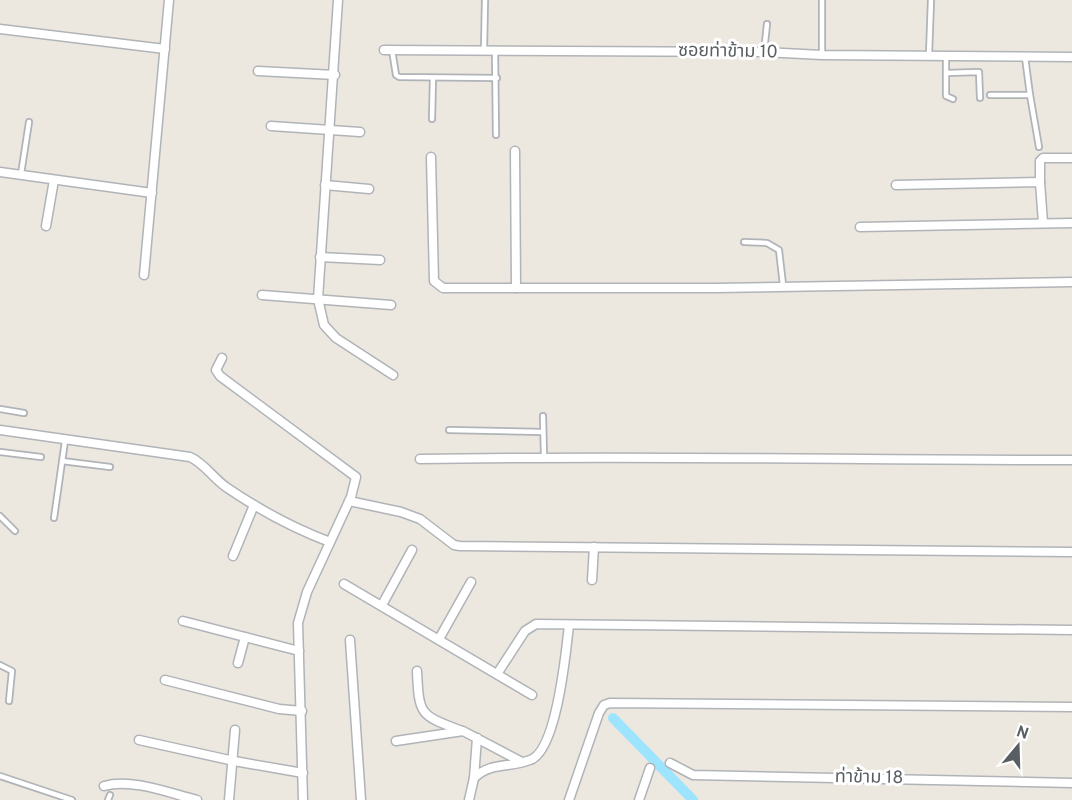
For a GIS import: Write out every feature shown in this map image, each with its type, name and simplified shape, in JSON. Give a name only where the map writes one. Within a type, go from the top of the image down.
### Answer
[{"type":"street","points":[[144,275],[169,0]]},
{"type":"street","points":[[338,0],[335,75],[318,299],[324,324],[336,338],[393,375]]},
{"type":"street","points":[[0,29],[165,49]]},
{"type":"street","name":"ซอยท่าข้าม 10","points":[[388,50],[764,52],[822,55],[1072,57]]},
{"type":"street","points":[[258,71],[335,75]]},
{"type":"street","points":[[271,126],[360,132]]},
{"type":"street","points":[[515,151],[516,288]]},
{"type":"street","points":[[431,157],[435,284],[443,288],[1072,282]]},
{"type":"street","points":[[1043,223],[1040,161],[1043,158],[1072,158]]},
{"type":"street","points":[[0,172],[152,193]]},
{"type":"street","points":[[46,226],[54,180]]},
{"type":"street","points":[[896,186],[1040,182]]},
{"type":"street","points":[[325,185],[369,189]]},
{"type":"street","points":[[860,227],[1072,223]]},
{"type":"street","points":[[320,257],[380,260]]},
{"type":"street","points":[[262,295],[391,305]]},
{"type":"street","points":[[222,358],[216,370],[220,376],[356,477],[349,501],[300,613],[303,800]]},
{"type":"street","points":[[0,430],[190,457],[197,460],[224,485],[254,505],[292,526],[330,542]]},
{"type":"street","points":[[420,459],[544,456],[1072,460]]},
{"type":"street","points":[[349,501],[392,510],[420,519],[454,545],[460,546],[1072,552]]},
{"type":"street","points":[[232,556],[254,505]]},
{"type":"street","points":[[592,579],[594,547]]},
{"type":"street","points":[[382,605],[412,550]]},
{"type":"street","points":[[439,639],[471,582]]},
{"type":"street","points":[[344,584],[532,695]]},
{"type":"street","points":[[183,621],[299,651]]},
{"type":"street","points":[[497,674],[530,627],[536,624],[1072,630]]},
{"type":"street","points":[[474,778],[490,767],[530,761],[539,754],[559,703],[569,625]]},
{"type":"street","points":[[238,663],[245,637]]},
{"type":"street","points":[[350,640],[361,800]]},
{"type":"street","points":[[417,670],[418,698],[425,714],[436,722],[463,731],[522,762]]},
{"type":"street","points":[[165,680],[279,709],[302,711]]},
{"type":"street","points":[[569,800],[599,713],[604,705],[610,703],[1072,707]]},
{"type":"street","points":[[229,800],[236,730]]},
{"type":"street","points":[[396,741],[463,731]]},
{"type":"street","points":[[469,800],[474,778],[477,738]]},
{"type":"street","points":[[139,740],[234,761],[303,773]]},
{"type":"street","name":"ท่าข้าม 18","points":[[670,763],[693,775],[1072,783]]},
{"type":"street","points":[[639,800],[650,768]]},
{"type":"street","points":[[104,786],[134,785],[197,800]]},
{"type":"lane","points":[[484,50],[485,0]]},
{"type":"lane","points":[[822,0],[822,55]]},
{"type":"lane","points":[[929,55],[931,0]]},
{"type":"lane","points":[[764,52],[767,24]]},
{"type":"lane","points":[[388,50],[396,75],[399,77],[497,78]]},
{"type":"lane","points":[[495,51],[496,135]]},
{"type":"lane","points":[[946,56],[946,96],[953,99]]},
{"type":"lane","points":[[1025,57],[1039,147]]},
{"type":"lane","points":[[946,73],[979,72],[980,98]]},
{"type":"lane","points":[[432,119],[433,78]]},
{"type":"lane","points":[[990,95],[1030,94]]},
{"type":"lane","points":[[21,174],[29,122]]},
{"type":"lane","points":[[744,242],[768,243],[779,250],[783,285]]},
{"type":"lane","points":[[0,410],[24,413]]},
{"type":"lane","points":[[543,416],[544,456]]},
{"type":"lane","points":[[449,430],[543,432]]},
{"type":"lane","points":[[54,518],[65,441]]},
{"type":"lane","points":[[0,452],[41,457]]},
{"type":"lane","points":[[62,461],[110,467]]},
{"type":"lane","points":[[0,516],[15,531]]},
{"type":"lane","points":[[0,666],[12,671],[9,701]]},
{"type":"lane","points":[[0,776],[72,800]]},
{"type":"waterway","points":[[613,718],[693,800]]}]
